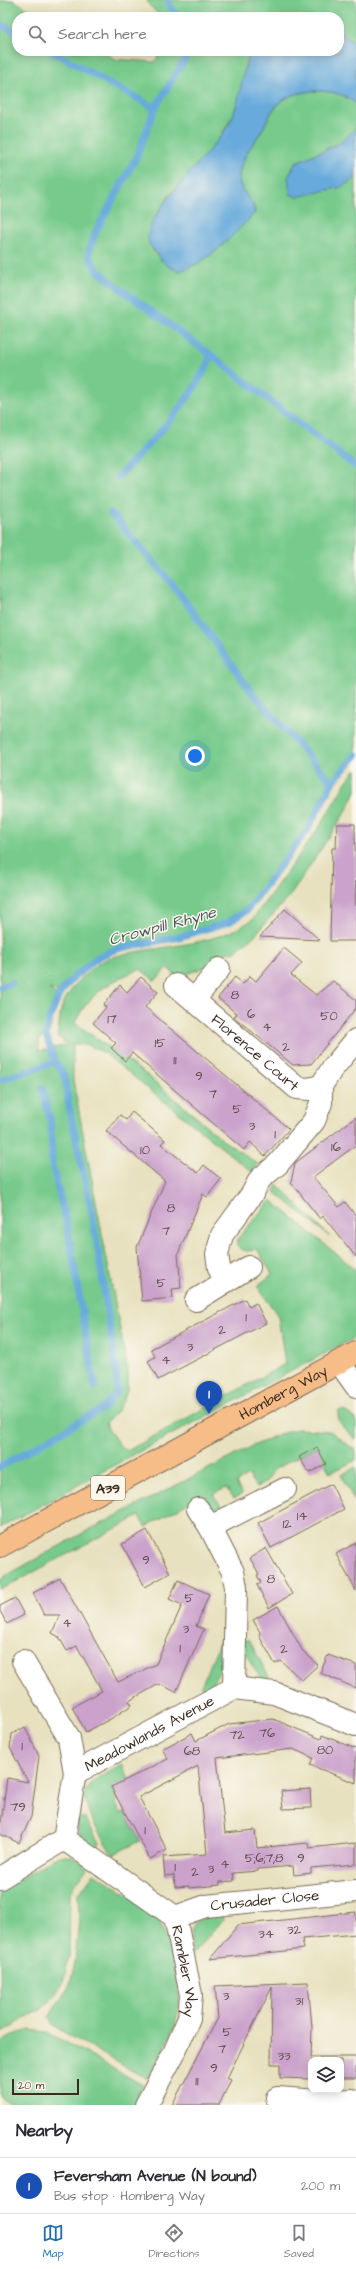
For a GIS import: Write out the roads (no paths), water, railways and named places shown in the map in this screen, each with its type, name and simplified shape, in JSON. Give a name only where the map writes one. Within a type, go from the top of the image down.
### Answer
[{"type":"main road","name":"Homberg Way","points":[[0,1546],[348,1358]]},
{"type":"street","points":[[194,1000],[219,969]]},
{"type":"street","name":"Florence Court","points":[[176,985],[297,1088],[309,1089],[321,1086]]},
{"type":"street","points":[[225,1281],[219,1268],[217,1254],[222,1235],[252,1194],[260,1178],[278,1164],[314,1121],[320,1104],[321,1086],[332,1069],[356,1040]]},
{"type":"street","points":[[196,1300],[249,1267]]},
{"type":"street","points":[[348,1358],[356,1386]]},
{"type":"street","points":[[285,1489],[204,1518],[233,1572],[236,1586],[234,1688],[274,1693],[356,1725]]},
{"type":"street","points":[[23,1661],[69,1738],[75,1773]]},
{"type":"street","name":"Meadowlands Avenue","points":[[64,1839],[75,1773],[234,1688]]},
{"type":"street","points":[[0,1878],[64,1839]]},
{"type":"street","name":"Rambler Way","points":[[64,1839],[175,1917],[191,1995],[189,2018],[174,2053],[146,2105]]},
{"type":"street","name":"Crusader Close","points":[[175,1917],[206,1906],[356,1892]]},
{"type":"street","points":[[277,2098],[319,2103],[352,2100]]},
{"type":"water","points":[[344,34],[356,45],[356,105],[340,94],[318,91],[295,94],[285,98],[278,104],[248,152],[240,169],[239,182],[252,204],[255,213],[229,239],[211,254],[191,267],[179,271],[162,261],[150,245],[148,240],[150,229],[156,215],[167,200],[226,129],[235,109],[244,70],[250,56],[344,56]]},
{"type":"water","points":[[356,128],[356,178],[341,187],[297,197],[290,194],[288,177],[296,162],[339,144]]},
{"type":"waterway","points":[[168,0],[174,12]]},
{"type":"waterway","points":[[0,24],[12,30]]},
{"type":"waterway","points":[[60,56],[155,108]]},
{"type":"waterway","points":[[187,56],[155,108],[137,156],[96,231],[88,254],[96,269],[118,287],[211,355],[356,467]]},
{"type":"waterway","points":[[117,478],[157,435],[182,405],[194,389],[211,355]]},
{"type":"waterway","points":[[111,513],[172,584],[251,691],[332,783]]},
{"type":"waterway","name":"Crowpill Rhyne","points":[[0,1080],[55,1062],[46,1035],[49,1020],[60,993],[75,976],[98,957],[116,949],[179,937],[229,922],[247,910],[308,829],[332,783],[356,755]]},
{"type":"waterway","points":[[0,987],[12,983]]},
{"type":"waterway","points":[[0,1467],[105,1407],[117,1391],[116,1367],[92,1213],[70,1112],[64,1075],[55,1062]]},
{"type":"waterway","points":[[42,1088],[51,1123],[52,1165],[67,1225],[95,1387]]},
{"type":"place","name":"Feversham Avenue (N bound)","points":[[209,1414]]}]
